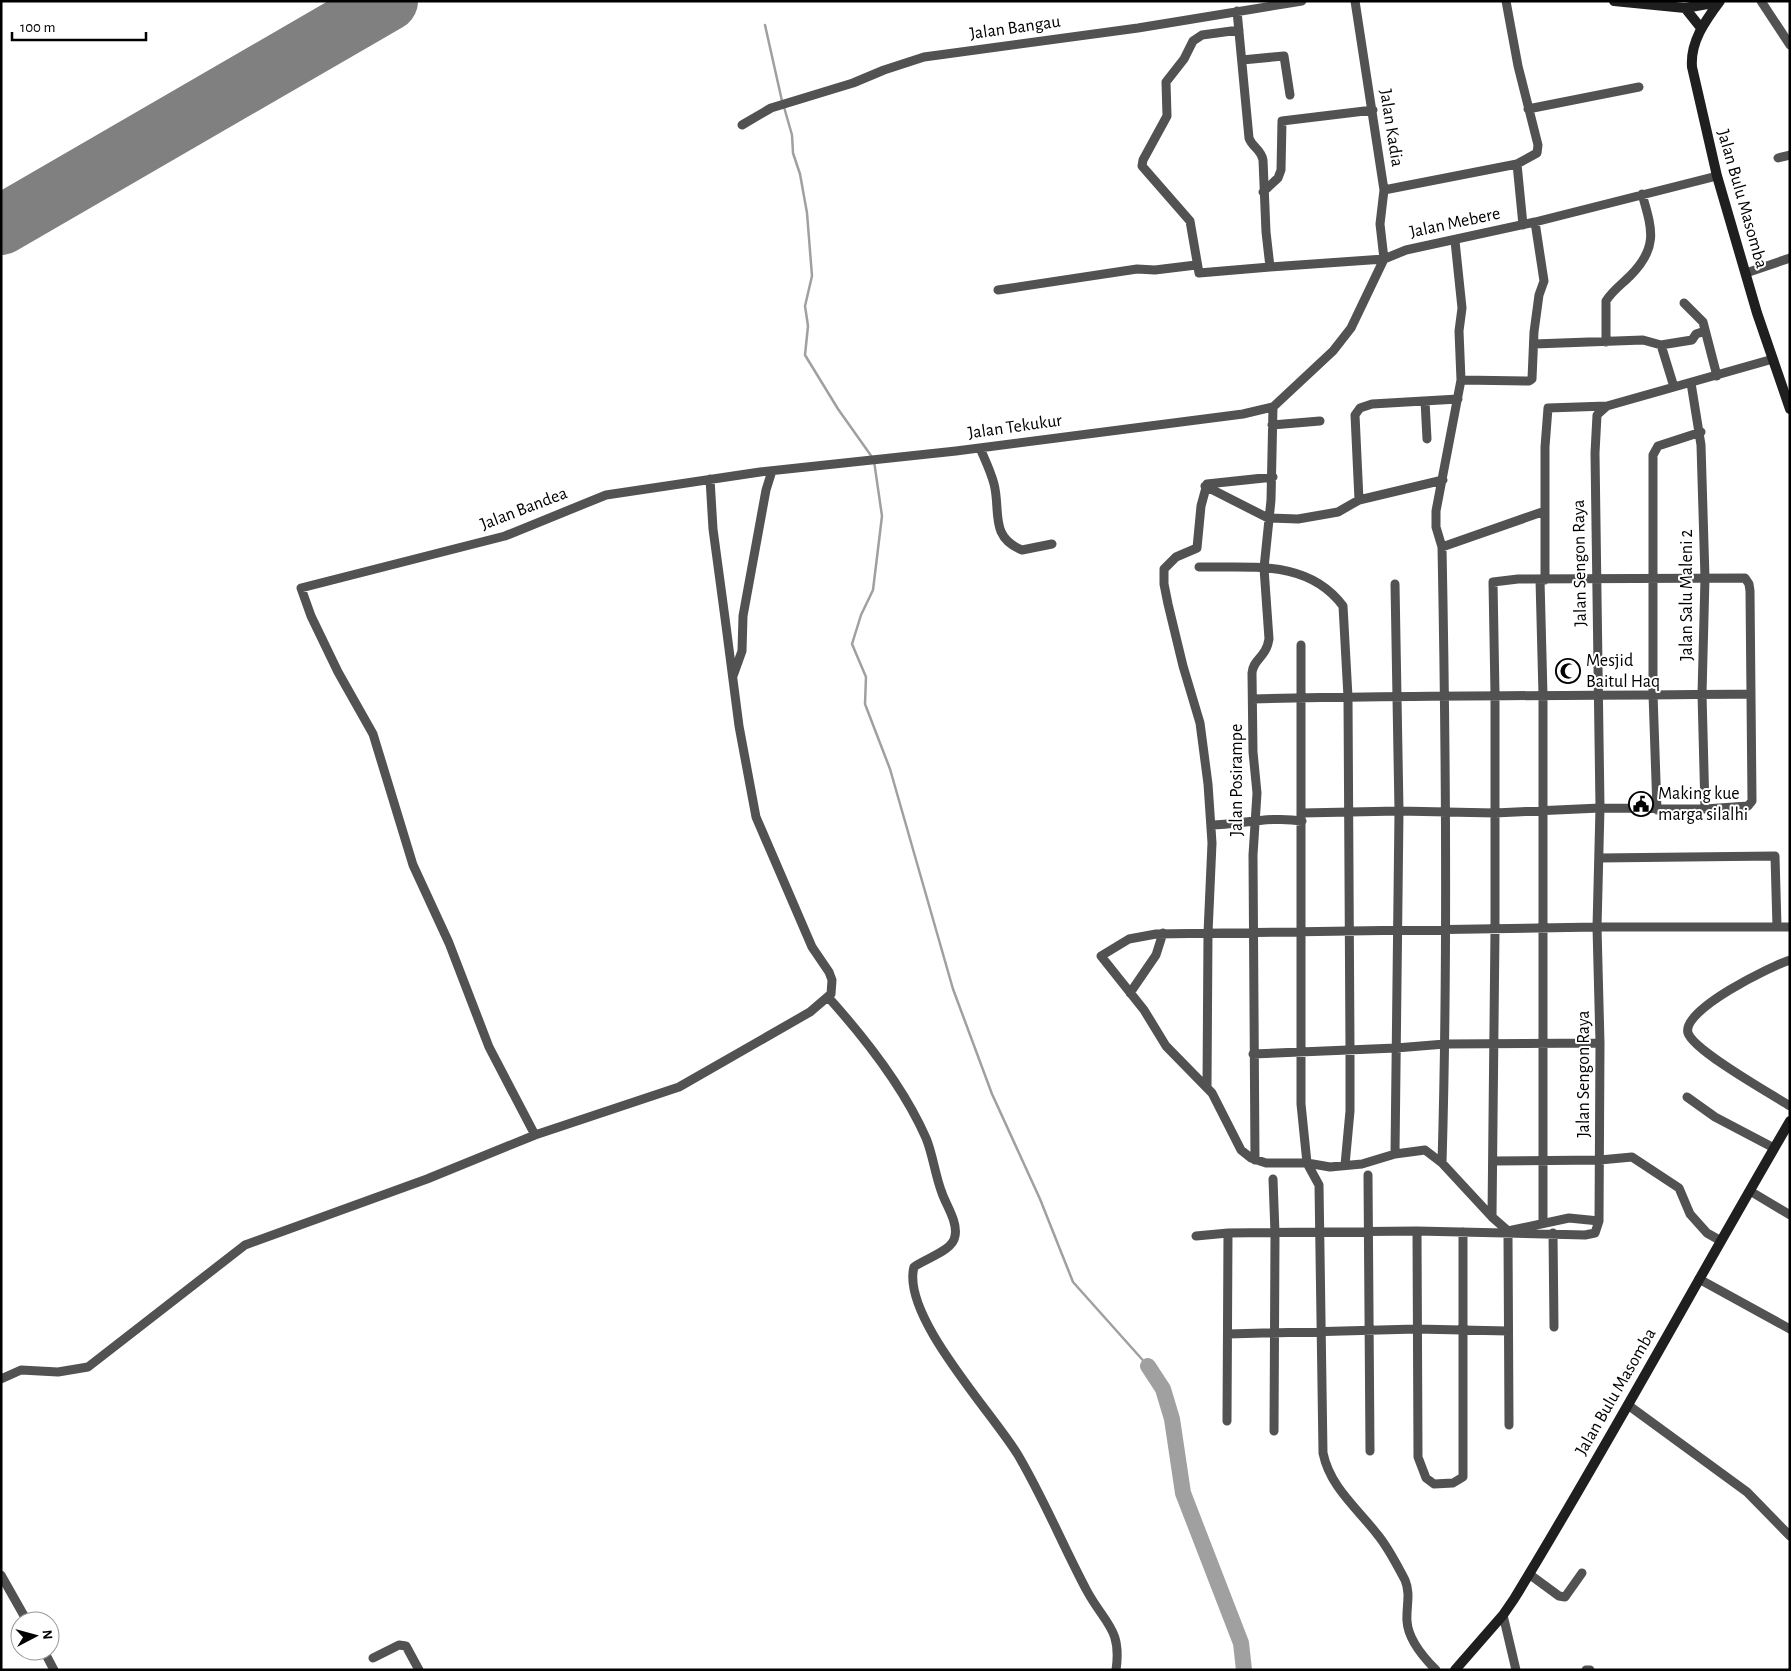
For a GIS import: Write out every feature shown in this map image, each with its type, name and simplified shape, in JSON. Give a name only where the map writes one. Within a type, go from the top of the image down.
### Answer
[{"type":"street","name":"Jalan Bangau","points":[[742,125],[771,108],[853,83],[884,70],[924,57],[1138,28],[1302,1]]},
{"type":"street","name":"Jalan Kadia","points":[[1354,1],[1373,110],[1384,190],[1380,224],[1384,259]]},
{"type":"street","points":[[1384,190],[1516,164],[1534,156],[1538,150],[1506,1]]},
{"type":"street","points":[[1614,1],[1684,6],[1720,2]]},
{"type":"street","points":[[1761,1],[1790,45]]},
{"type":"street","name":"Jalan Bulu Masomba","points":[[1720,2],[1701,28],[1691,59],[1703,123],[1717,176],[1790,409]]},
{"type":"street","points":[[1684,6],[1701,28]]},
{"type":"street","points":[[1237,11],[1249,138],[1262,154],[1263,192],[1270,268]]},
{"type":"street","points":[[998,290],[1137,269],[1155,270],[1196,265],[1190,221],[1142,163],[1168,116],[1166,82],[1184,59],[1193,41],[1202,35],[1238,30]]},
{"type":"street","points":[[1242,60],[1284,56],[1290,95]]},
{"type":"street","points":[[1528,108],[1639,87]]},
{"type":"street","points":[[1263,192],[1278,178],[1281,170],[1282,121],[1373,110]]},
{"type":"street","points":[[1778,158],[1790,155]]},
{"type":"street","points":[[1516,164],[1523,225]]},
{"type":"street","name":"Jalan Mebere","points":[[1196,265],[1200,273],[1384,259],[1406,250],[1456,241],[1717,176]]},
{"type":"street","points":[[1606,342],[1606,301],[1640,266],[1650,249],[1651,223],[1642,194]]},
{"type":"street","points":[[1461,380],[1531,380],[1537,310],[1544,281],[1535,222]]},
{"type":"street","points":[[1442,1163],[1446,930],[1445,696],[1442,547],[1436,527],[1436,511],[1461,380],[1459,331],[1462,308],[1456,241]]},
{"type":"street","points":[[1746,273],[1790,258]]},
{"type":"street","points":[[1273,406],[1333,351],[1351,328],[1384,259]]},
{"type":"street","points":[[1684,303],[1700,317],[1717,376]]},
{"type":"street","points":[[1534,344],[1643,340],[1661,345],[1692,340],[1696,334],[1705,331]]},
{"type":"street","points":[[1661,345],[1674,387]]},
{"type":"street","points":[[1543,1222],[1543,580],[1545,448],[1549,407],[1607,406],[1773,359]]},
{"type":"street","name":"Jalan Salu Maleni 2","points":[[1690,383],[1701,432],[1704,578],[1702,694],[1705,809]]},
{"type":"street","points":[[1359,500],[1355,420],[1357,410],[1372,404],[1458,399]]},
{"type":"street","points":[[1425,401],[1427,439]]},
{"type":"street","name":"Jalan Posirampe","points":[[1255,1160],[1253,842],[1256,821],[1253,666],[1263,656],[1268,639],[1264,568],[1272,477],[1273,406]]},
{"type":"street","name":"Jalan Tekukur","points":[[760,472],[980,448],[1243,414],[1273,406]]},
{"type":"street","name":"Jalan Sengon Raya","points":[[1599,1221],[1600,1043],[1597,927],[1600,808],[1597,696],[1595,429],[1598,413],[1607,406]]},
{"type":"street","points":[[1272,425],[1320,421]]},
{"type":"street","points":[[1657,810],[1653,694],[1652,462],[1654,450],[1658,446],[1701,432]]},
{"type":"street","points":[[980,448],[995,485],[998,524],[1008,542],[1022,550],[1052,544]]},
{"type":"street","points":[[733,676],[742,651],[744,616],[766,490],[772,470]]},
{"type":"street","name":"Jalan Bandea","points":[[535,1135],[489,1046],[449,943],[413,865],[373,734],[338,672],[311,616],[300,588],[505,536],[606,495],[760,472]]},
{"type":"street","points":[[1205,486],[1209,483],[1272,477]]},
{"type":"street","points":[[1,1379],[21,1370],[58,1372],[88,1368],[241,1247],[427,1179],[535,1135],[679,1087],[810,1012],[828,997],[832,988],[829,972],[812,947],[756,816],[733,676],[713,529],[710,479]]},
{"type":"street","points":[[1205,486],[1268,518],[1298,519],[1338,512],[1359,500],[1443,480]]},
{"type":"street","points":[[1205,486],[1197,548],[1176,557],[1167,565],[1164,584],[1183,666],[1201,730],[1206,757],[1211,825],[1207,1087]]},
{"type":"street","points":[[1442,547],[1545,511]]},
{"type":"street","points":[[1199,567],[1264,568],[1292,571],[1309,576],[1323,585],[1343,606],[1348,697],[1350,1050],[1350,1111],[1345,1165]]},
{"type":"street","points":[[1211,825],[1349,813],[1399,811],[1495,813],[1600,808],[1657,810],[1748,806],[1751,804],[1750,584],[1745,578],[1498,580],[1492,582],[1495,694],[1495,813],[1495,930],[1494,1161],[1492,1217]]},
{"type":"street","points":[[1394,584],[1398,697],[1399,811],[1395,1154]]},
{"type":"street","points":[[1300,644],[1302,698],[1301,1104],[1307,1164],[1319,1185],[1323,1453],[1327,1471],[1336,1486],[1378,1535],[1405,1581],[1409,1594],[1407,1623],[1409,1630],[1426,1659],[1436,1670]]},
{"type":"street","points":[[1253,699],[1495,694],[1597,696],[1750,694]]},
{"type":"street","points":[[1599,858],[1775,856],[1777,927]]},
{"type":"street","points":[[1196,1236],[1228,1232],[1321,1233],[1369,1231],[1590,1235],[1594,1233],[1599,1221],[1569,1218],[1543,1222],[1512,1231],[1508,1230],[1492,1217],[1442,1163],[1425,1150],[1395,1154],[1362,1164],[1330,1167],[1307,1164],[1284,1165],[1255,1160],[1241,1150],[1220,1105],[1207,1087],[1166,1046],[1156,1027],[1101,956],[1129,939],[1163,933],[1495,930],[1597,927],[1790,927]]},
{"type":"street","points":[[1130,993],[1156,955],[1163,933]]},
{"type":"street","points":[[1790,960],[1742,981],[1709,1002],[1688,1026],[1687,1031],[1719,1062],[1790,1106]]},
{"type":"street","points":[[828,997],[862,1034],[913,1112],[927,1139],[941,1192],[954,1225],[955,1236],[951,1246],[914,1267],[911,1278],[914,1294],[944,1354],[1018,1454],[1088,1592],[1116,1637],[1119,1652],[1116,1670]]},
{"type":"street","points":[[1253,1054],[1445,1044],[1600,1043]]},
{"type":"street","points":[[1687,1097],[1714,1117],[1774,1148]]},
{"type":"street","name":"Jalan Bulu Masomba","points":[[1455,1670],[1503,1615],[1529,1574],[1790,1121]]},
{"type":"street","points":[[1494,1161],[1542,1162],[1632,1157],[1679,1188],[1690,1214],[1707,1233],[1721,1241]]},
{"type":"street","points":[[1368,1175],[1370,1451]]},
{"type":"street","points":[[1273,1179],[1275,1233],[1274,1431]]},
{"type":"street","points":[[1750,1191],[1790,1215]]},
{"type":"street","points":[[1417,1231],[1418,1457],[1426,1478],[1434,1484],[1453,1483],[1464,1477],[1463,1232]]},
{"type":"street","points":[[1227,1420],[1228,1232]]},
{"type":"street","points":[[1553,1233],[1554,1327]]},
{"type":"street","points":[[1508,1235],[1509,1425]]},
{"type":"street","points":[[1699,1279],[1790,1330]]},
{"type":"street","points":[[1228,1334],[1416,1329],[1508,1331]]},
{"type":"street","points":[[1628,1404],[1747,1492],[1790,1536]]},
{"type":"street","points":[[1529,1574],[1560,1596],[1566,1597],[1582,1573]]},
{"type":"street","points":[[1,1575],[21,1611]]},
{"type":"street","points":[[1503,1615],[1516,1670]]},
{"type":"street","points":[[374,1658],[399,1645],[406,1646],[419,1670]]},
{"type":"waterway","points":[[765,25],[782,101]]},
{"type":"waterway","points":[[784,107],[792,135],[793,153],[800,174],[807,213],[812,276],[805,306],[808,326],[805,355],[838,409],[872,457]]},
{"type":"waterway","points":[[874,461],[882,516],[873,590],[861,615],[852,644],[866,677],[865,704],[890,769],[953,989],[992,1094],[1040,1199],[1073,1282],[1148,1366]]},
{"type":"waterway","points":[[1148,1366],[1163,1389],[1172,1419],[1183,1493],[1241,1643],[1244,1670]]},
{"type":"runway","points":[[1,225],[388,1]]},
{"type":"place","name":"Mesjid Baitul Haq","points":[[1568,671]]},
{"type":"place","name":"Making kue marga silalhi","points":[[1641,804]]}]
